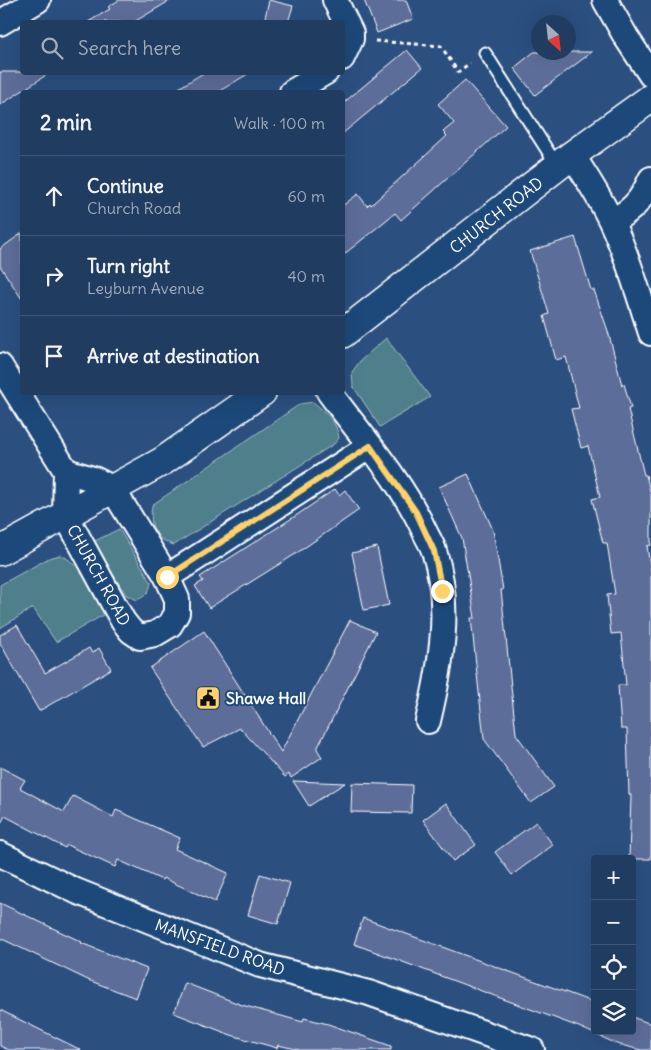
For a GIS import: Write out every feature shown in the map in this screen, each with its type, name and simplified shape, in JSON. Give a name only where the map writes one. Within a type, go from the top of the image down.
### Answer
[{"type":"main road","name":"CHURCH ROAD","points":[[345,332],[565,161],[651,98]]},
{"type":"main road","name":"CHURCH ROAD","points":[[0,551],[163,461],[258,395]]},
{"type":"street","points":[[0,23],[38,0]]},
{"type":"street","points":[[335,0],[345,20]]},
{"type":"street","points":[[605,0],[651,75]]},
{"type":"street","points":[[345,21],[351,33],[346,48]]},
{"type":"street","points":[[295,90],[321,75]]},
{"type":"street","points":[[565,161],[602,203],[612,221],[651,333]]},
{"type":"street","points":[[612,221],[633,208],[646,191],[651,179]]},
{"type":"street","points":[[0,366],[66,471],[65,514]]},
{"type":"street","points":[[331,395],[416,512],[434,551],[442,591],[443,620],[437,678],[428,721]]},
{"type":"street","points":[[167,577],[370,446]]},
{"type":"street","points":[[66,471],[96,480],[112,488]]},
{"type":"street","name":"CHURCH ROAD","points":[[65,514],[123,621],[131,632],[140,637],[155,634],[170,625],[177,614],[177,599],[167,577],[112,488]]},
{"type":"street","name":"MANSFIELD ROAD","points":[[0,854],[76,891],[260,965],[370,993],[498,1044],[532,1050]]},
{"type":"lane","points":[[485,53],[565,161]]},
{"type":"path","points":[[346,48],[441,46],[458,72],[485,53]]},
{"type":"green space","points":[[386,338],[430,397],[380,427],[353,386],[352,372],[360,361]]},
{"type":"green space","points":[[313,402],[336,427],[339,438],[334,444],[174,545],[157,535],[151,519],[152,505],[300,404]]},
{"type":"green space","points":[[119,529],[151,582],[147,593],[137,600],[126,595],[93,542]]},
{"type":"green space","points":[[60,555],[74,564],[92,589],[105,614],[56,642],[33,608],[0,628],[0,585],[49,558]]},
{"type":"building","points":[[119,0],[171,0],[137,20],[91,20],[110,9],[108,7]]},
{"type":"building","points":[[269,0],[293,6],[289,20],[264,20]]},
{"type":"building","points":[[364,0],[406,0],[413,19],[377,33]]},
{"type":"building","points":[[407,50],[422,68],[345,132],[345,102]]},
{"type":"building","points":[[576,52],[592,52],[535,95],[514,68],[531,54],[531,60],[576,60]]},
{"type":"building","points":[[0,72],[20,72],[20,75],[46,75],[23,90],[20,90],[20,92],[0,105]]},
{"type":"building","points":[[200,75],[246,75],[221,90],[175,90]]},
{"type":"building","points":[[465,80],[506,126],[401,220],[395,213],[345,254],[345,204],[358,194],[367,206],[370,203],[371,205],[447,136],[443,132],[454,123],[438,104]]},
{"type":"building","points":[[20,234],[20,296],[0,266],[0,249]]},
{"type":"building","points":[[575,237],[591,290],[594,290],[608,331],[622,385],[624,384],[631,408],[628,409],[644,475],[646,475],[651,495],[651,545],[647,546],[651,572],[651,859],[636,859],[636,855],[629,855],[631,795],[629,795],[627,729],[621,729],[618,685],[626,685],[621,633],[611,634],[607,595],[615,594],[607,543],[603,543],[592,499],[600,497],[588,446],[581,448],[571,409],[579,408],[566,357],[556,360],[544,316],[549,314],[530,251]]},
{"type":"building","points":[[468,474],[493,530],[503,590],[501,590],[516,734],[554,787],[531,803],[484,739],[471,618],[475,618],[462,538],[439,487]]},
{"type":"building","points":[[335,489],[339,495],[345,490],[359,510],[294,555],[209,608],[195,586],[203,581],[200,577]]},
{"type":"building","points":[[377,547],[389,605],[364,610],[352,553]]},
{"type":"building","points":[[350,620],[376,632],[317,749],[322,757],[291,778],[289,774],[285,777],[240,728],[203,747],[150,668],[204,631],[281,752]]},
{"type":"building","points":[[17,625],[45,673],[89,648],[92,653],[99,648],[111,669],[39,711],[0,643],[0,635]]},
{"type":"building","points":[[0,767],[25,780],[20,788],[64,812],[73,796],[113,817],[116,810],[180,838],[175,849],[228,873],[215,902],[118,860],[115,867],[67,845],[65,848],[5,816],[0,825]]},
{"type":"building","points":[[293,781],[345,783],[309,806]]},
{"type":"building","points":[[352,783],[412,785],[411,813],[351,812]]},
{"type":"building","points":[[446,803],[476,845],[453,861],[423,820]]},
{"type":"building","points":[[536,822],[553,845],[512,875],[495,852]]},
{"type":"building","points":[[260,874],[290,883],[278,924],[248,915]]},
{"type":"building","points":[[0,903],[81,943],[147,969],[136,998],[88,980],[0,938]]},
{"type":"building","points":[[363,918],[591,1002],[591,1032],[579,1027],[354,944]]},
{"type":"building","points":[[185,983],[242,1005],[303,1022],[304,1018],[328,1024],[391,1046],[391,1050],[300,1050],[278,1045],[277,1048],[231,1035],[174,1013]]},
{"type":"building","points":[[0,1010],[81,1050],[9,1050],[0,1046]]},
{"type":"building","points":[[636,1018],[651,1024],[651,1050],[641,1050],[617,1044],[597,1035],[636,1035]]},
{"type":"place","name":"Shawe Hall","points":[[208,698]]},
{"type":"route","points":[[167,577],[370,446],[416,512],[434,551],[442,591]]}]
